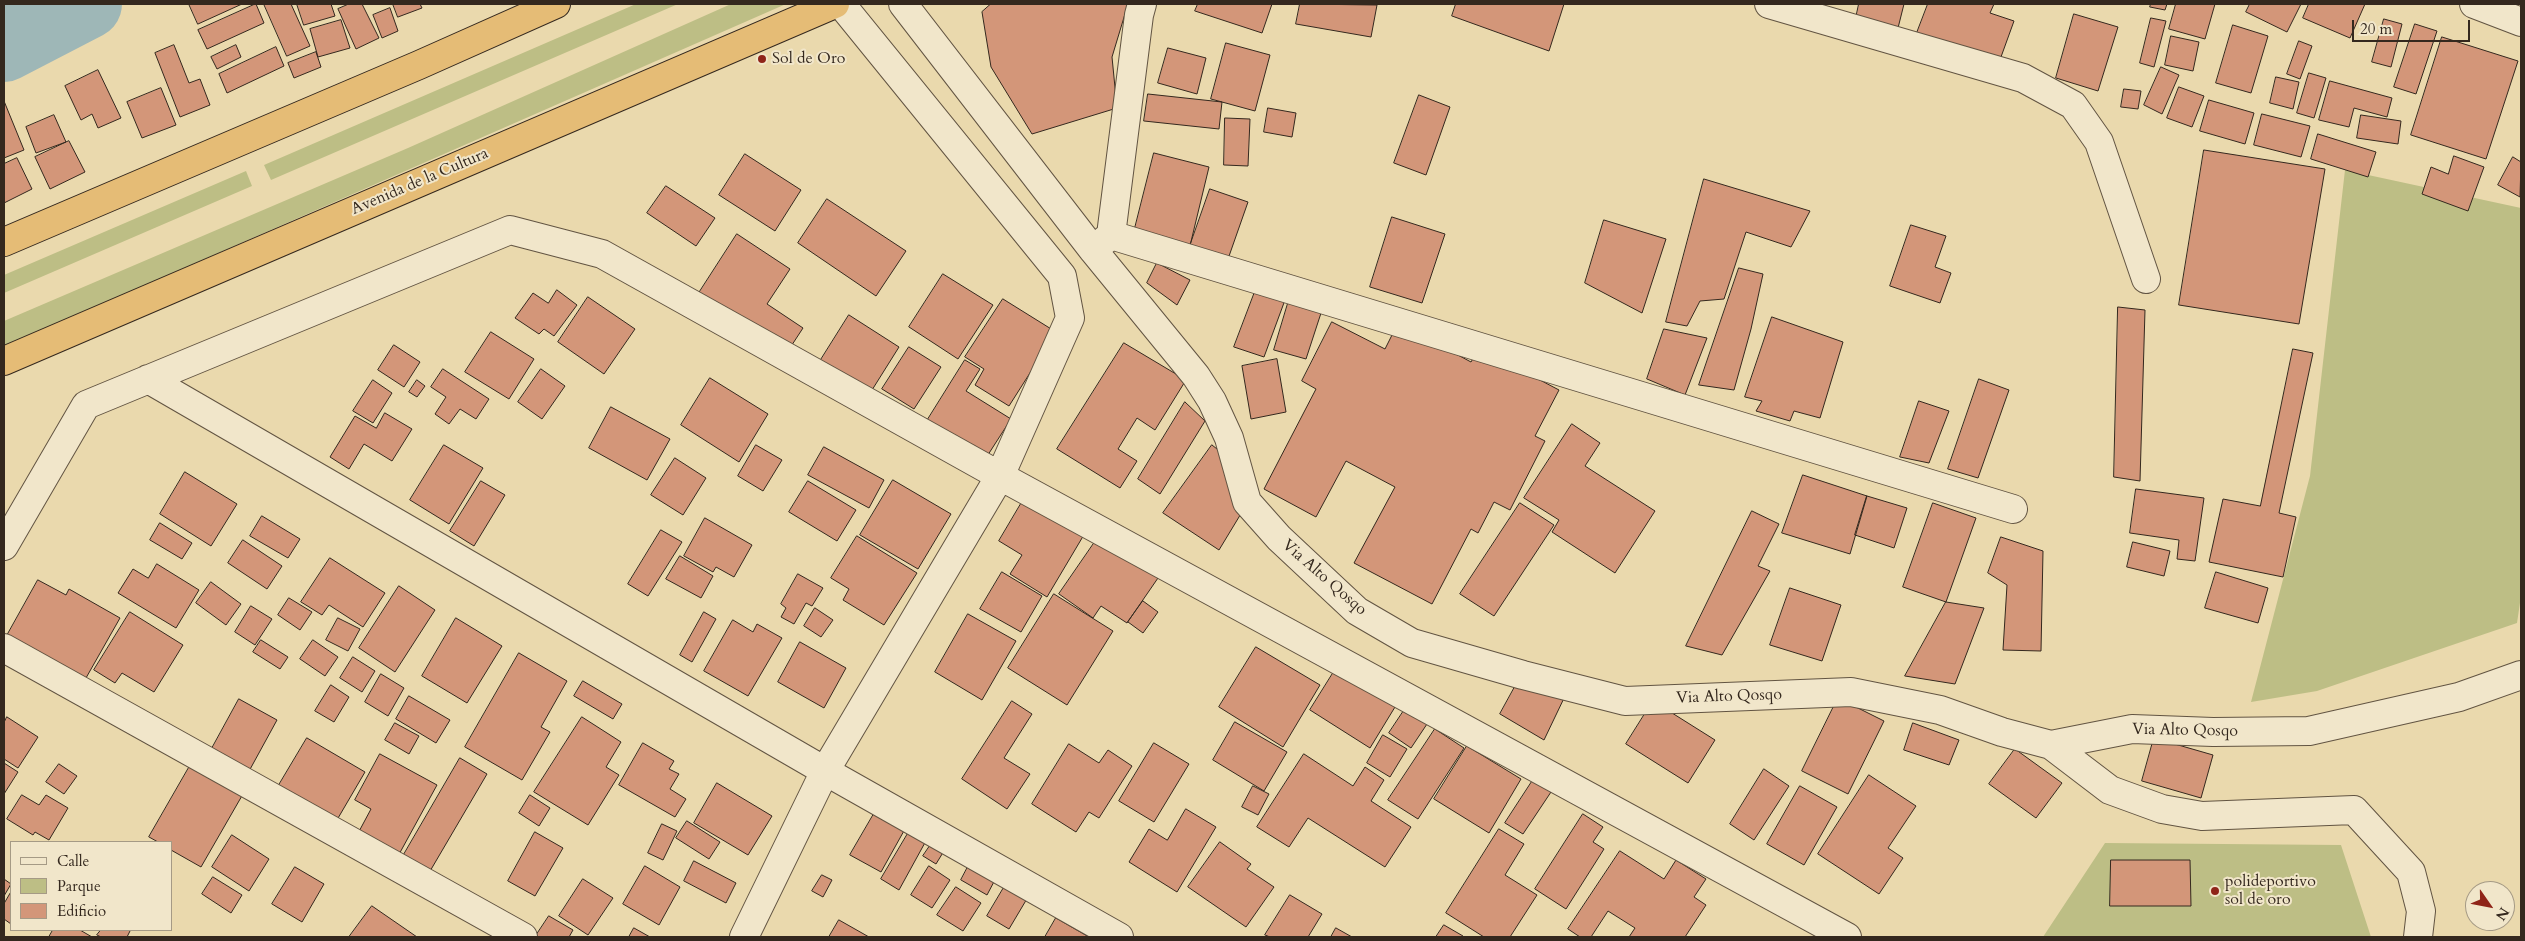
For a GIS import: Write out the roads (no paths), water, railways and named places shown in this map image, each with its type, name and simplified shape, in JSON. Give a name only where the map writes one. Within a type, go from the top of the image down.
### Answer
[{"type":"highway","points":[[4,242],[419,65],[556,4]]},
{"type":"highway","name":"Avenida de la Cultura","points":[[4,361],[835,4]]},
{"type":"street","points":[[744,937],[825,771],[1000,476],[1070,318],[1062,276],[841,4]]},
{"type":"street","name":"Via Alto Qosqo","points":[[903,4],[1102,243],[1114,277],[1196,376],[1212,401],[1229,438],[1247,502],[1278,538],[1357,611],[1412,643],[1625,701],[1851,692],[1940,710],[2002,732],[2051,745],[2132,729],[2213,732],[2309,731],[2459,697],[2521,675]]},
{"type":"street","points":[[1142,4],[1102,243],[2013,509]]},
{"type":"street","points":[[1769,4],[2024,78],[2073,106],[2099,142],[2146,278]]},
{"type":"street","points":[[2474,4],[2521,22]]},
{"type":"street","points":[[4,546],[86,405],[510,230],[602,254],[1000,476],[1847,937]]},
{"type":"street","points":[[148,379],[825,771],[1119,937]]},
{"type":"street","points":[[4,648],[523,937]]},
{"type":"street","points":[[2051,745],[2110,790],[2162,809],[2202,816],[2354,810],[2384,840],[2411,872],[2421,911],[2418,937]]},
{"type":"water","points":[[4,4],[87,4],[4,47]]},
{"type":"waterway","points":[[4,47],[87,4]]},
{"type":"place","name":"Sol de Oro","points":[[762,59]]},
{"type":"place","name":"polideportivo sol de oro","points":[[2215,891]]}]
